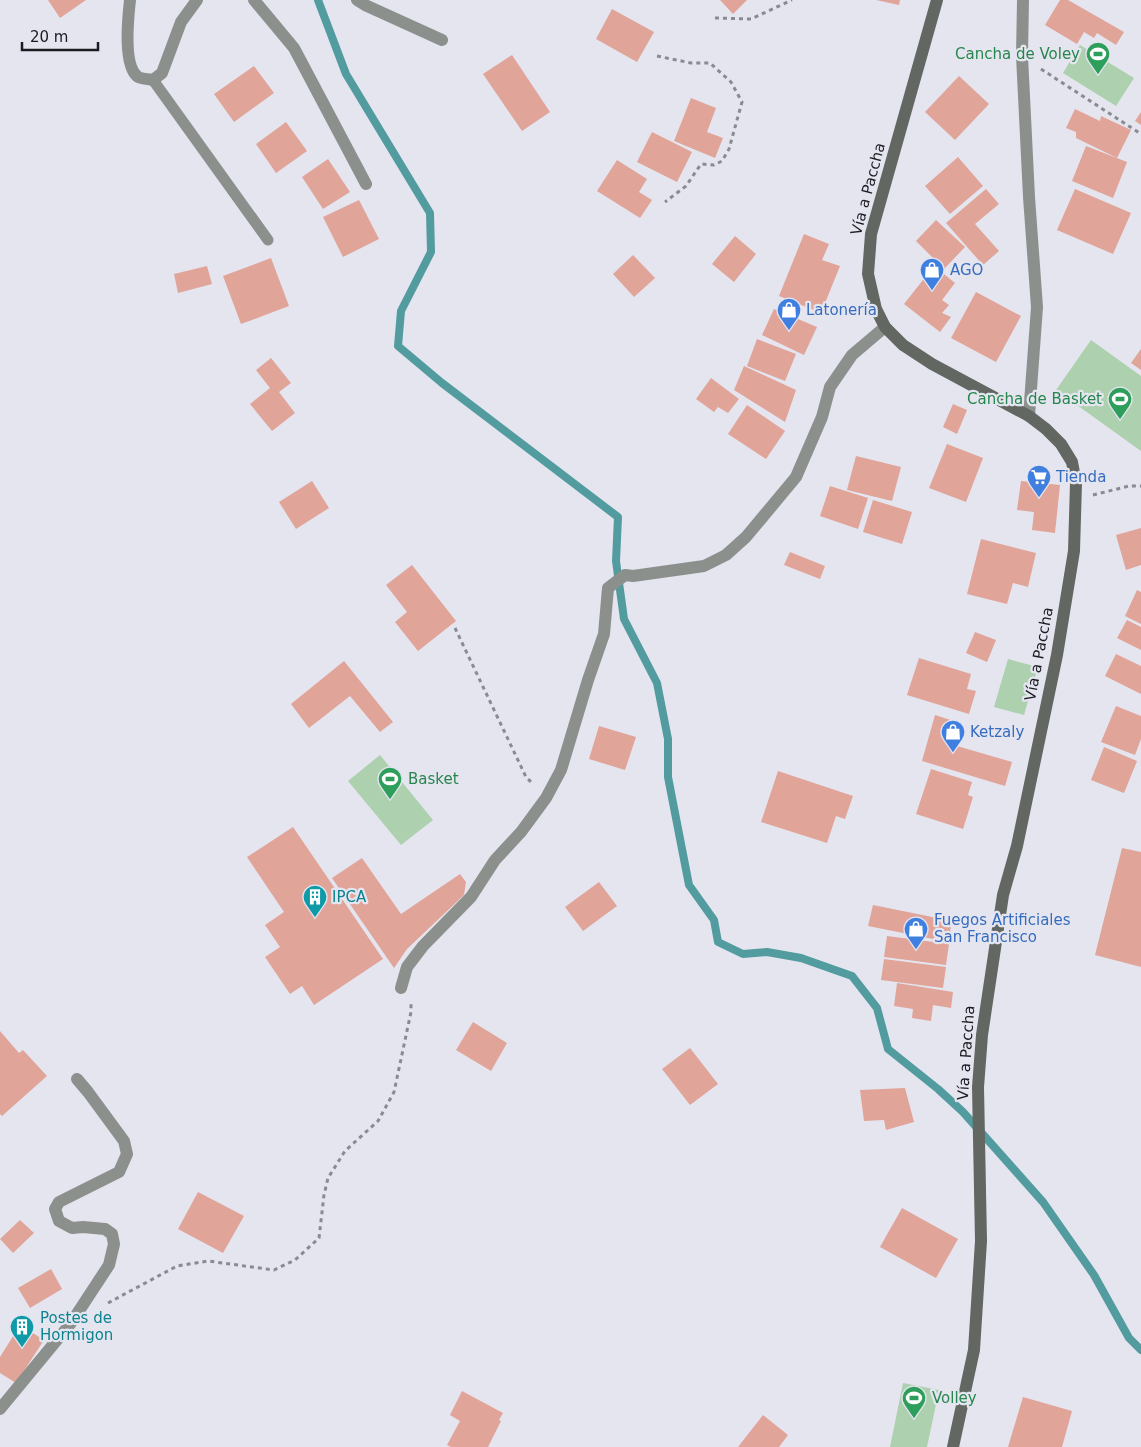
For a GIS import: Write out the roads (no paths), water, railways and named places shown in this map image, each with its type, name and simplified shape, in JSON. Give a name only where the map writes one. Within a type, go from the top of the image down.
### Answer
[{"type":"main road","name":"Vía a Paccha","points":[[937,0],[870,234],[868,274],[876,309],[885,327],[903,345],[932,364],[1029,416],[1046,429],[1061,444],[1072,462],[1076,482],[1074,551],[1057,654],[1017,846],[1004,895],[989,983],[980,1052],[978,1087],[980,1241],[974,1350],[953,1447]]},
{"type":"street","points":[[130,0],[127,38],[131,70],[140,78],[153,80],[162,73],[181,22],[197,0]]},
{"type":"street","points":[[254,0],[294,48],[366,184]]},
{"type":"street","points":[[357,0],[442,40]]},
{"type":"street","points":[[1023,0],[1022,56],[1036,307],[1029,416]]},
{"type":"street","points":[[401,988],[407,967],[423,946],[471,897],[495,860],[521,832],[546,798],[561,770],[604,634],[608,588],[625,575],[633,576],[704,566],[726,555],[746,537],[796,477],[822,417],[830,387],[852,354],[885,327]]},
{"type":"street","points":[[0,1408],[75,1318],[110,1266],[113,1255],[114,1244],[112,1234],[105,1229],[72,1228],[59,1220],[55,1209],[59,1202],[118,1172],[127,1154],[120,1134],[77,1079]]},
{"type":"lane","points":[[153,80],[268,240]]},
{"type":"waterway","points":[[318,0],[346,74],[430,213],[431,252],[401,311],[398,346],[442,383],[618,517],[616,561],[624,619],[657,683],[668,739],[668,777],[689,885],[714,920],[718,942],[743,954],[767,952],[801,958],[852,976],[877,1008],[888,1049],[938,1089],[963,1112],[1043,1202],[1094,1275],[1129,1338],[1141,1350]]},
{"type":"place","name":"Cancha de Voley","points":[[1098,75]]},
{"type":"place","name":"AGO","points":[[932,291]]},
{"type":"place","name":"Latonería","points":[[789,331]]},
{"type":"place","name":"Cancha de Basket","points":[[1120,420]]},
{"type":"place","name":"Tienda","points":[[1039,498]]},
{"type":"place","name":"Ketzaly","points":[[953,753]]},
{"type":"place","name":"Basket","points":[[390,800]]},
{"type":"place","name":"IPCA","points":[[315,918]]},
{"type":"place","name":"Fuegos Artificiales San Francisco","points":[[916,950]]},
{"type":"place","name":"Postes de Hormigon","points":[[22,1348]]},
{"type":"place","name":"Volley","points":[[914,1419]]}]
